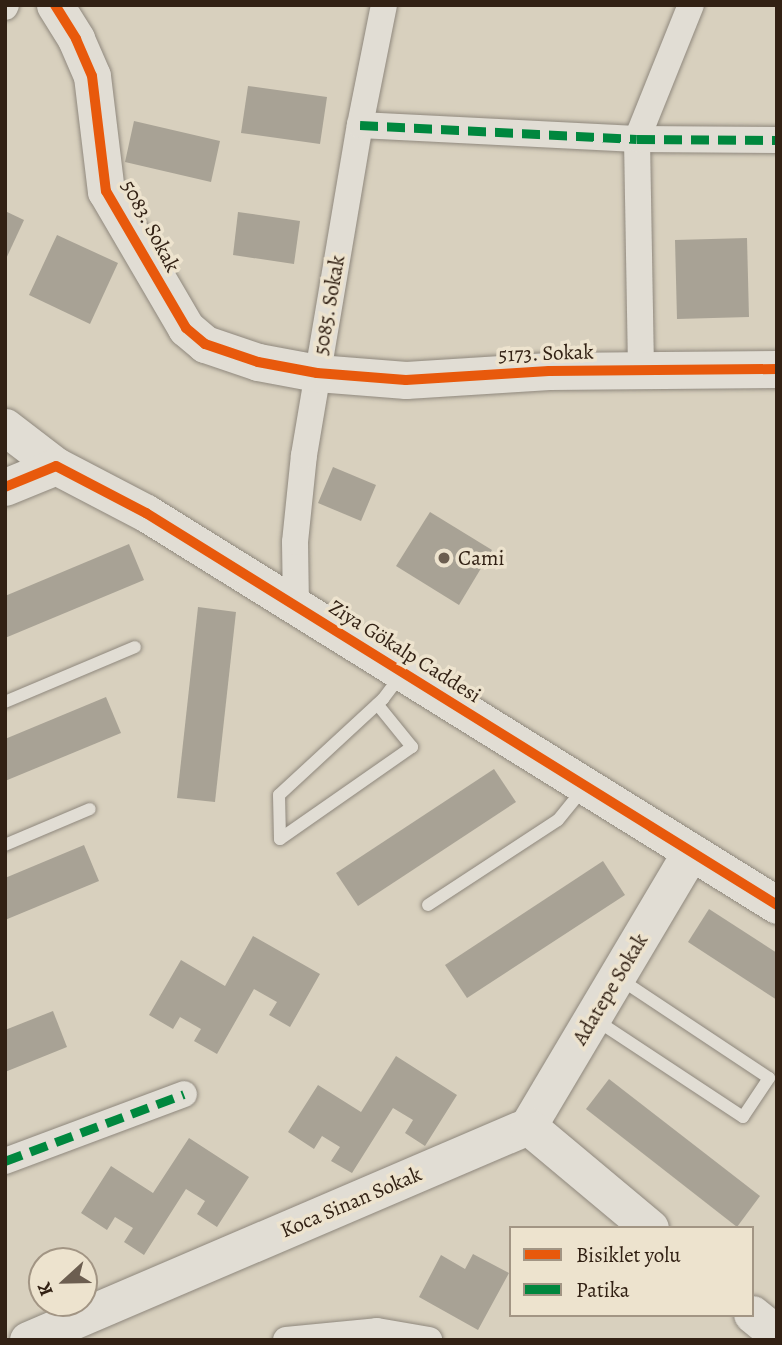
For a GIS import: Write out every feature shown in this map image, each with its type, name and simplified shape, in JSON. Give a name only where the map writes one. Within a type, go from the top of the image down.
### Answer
[{"type":"street","name":"5083. Sokak","points":[[55,5],[76,39],[93,76],[106,191],[186,328],[205,344],[258,362],[317,373]]},
{"type":"street","name":"5085. Sokak","points":[[296,606],[295,542],[317,373],[360,125],[384,5]]},
{"type":"street","points":[[641,369],[637,139],[691,5]]},
{"type":"street","points":[[360,125],[637,139],[777,140]]},
{"type":"street","name":"5173. Sokak","points":[[317,373],[407,380],[641,369],[777,369]]},
{"type":"street","name":"Ziya Gökalp Caddesi","points":[[5,427],[56,466],[146,513],[777,905]]},
{"type":"street","points":[[5,487],[56,466]]},
{"type":"street","name":"Adatepe Sokak","points":[[528,1126],[691,852]]},
{"type":"street","points":[[5,1161],[184,1094]]},
{"type":"street","points":[[528,1126],[648,1226]]},
{"type":"street","name":"Koca Sinan Sokak","points":[[28,1340],[528,1126]]},
{"type":"street","points":[[754,1316],[777,1334]]},
{"type":"street","points":[[286,1340],[377,1331],[429,1340]]},
{"type":"lane","points":[[5,702],[135,647]]},
{"type":"lane","points":[[377,705],[412,747],[280,839],[279,795],[377,705],[402,674]]},
{"type":"lane","points":[[428,905],[558,820],[584,785]]},
{"type":"lane","points":[[5,845],[90,809]]},
{"type":"lane","points":[[593,1018],[743,1117],[769,1078],[617,977]]},
{"type":"building","points":[[248,86],[327,97],[320,144],[241,133]]},
{"type":"building","points":[[134,121],[220,141],[211,182],[125,162]]},
{"type":"building","points":[[5,211],[24,220],[5,261]]},
{"type":"building","points":[[238,212],[300,221],[294,264],[233,255]]},
{"type":"building","points":[[57,235],[118,263],[90,324],[29,295]]},
{"type":"building","points":[[747,238],[749,317],[677,319],[675,240]]},
{"type":"building","points":[[333,467],[376,485],[361,521],[318,503]]},
{"type":"building","name":"Cami","points":[[430,512],[492,550],[459,605],[396,566]]},
{"type":"building","points":[[129,544],[144,580],[5,638],[5,596]]},
{"type":"building","points":[[198,607],[236,612],[215,802],[177,798]]},
{"type":"building","points":[[106,697],[121,733],[5,781],[5,739]]},
{"type":"building","points":[[494,769],[516,802],[358,906],[336,873]]},
{"type":"building","points":[[84,845],[99,881],[5,920],[5,878]]},
{"type":"building","points":[[603,861],[625,895],[467,998],[445,965]]},
{"type":"building","points":[[709,909],[777,953],[777,1000],[688,942]]},
{"type":"building","points":[[253,936],[320,974],[290,1027],[269,1015],[277,1002],[254,989],[217,1054],[194,1041],[201,1029],[180,1017],[173,1029],[149,1015],[181,960],[225,986]]},
{"type":"building","points":[[53,1011],[67,1047],[5,1072],[5,1030]]},
{"type":"building","points":[[396,1056],[457,1095],[425,1146],[405,1133],[413,1120],[393,1108],[352,1173],[331,1161],[340,1147],[322,1136],[314,1149],[288,1132],[318,1085],[361,1112]]},
{"type":"building","points":[[609,1079],[760,1196],[736,1226],[586,1109]]},
{"type":"building","points":[[189,1138],[249,1177],[217,1227],[197,1214],[205,1201],[186,1189],[144,1255],[124,1242],[133,1228],[115,1217],[107,1230],[81,1213],[111,1166],[153,1193]]},
{"type":"building","points":[[473,1254],[509,1273],[478,1330],[419,1297],[441,1255],[465,1269]]},
{"type":"marked path","points":[[360,125],[637,139],[777,140]]},
{"type":"marked path","points":[[5,1161],[184,1094]]},
{"type":"cycle path","points":[[55,5],[76,39],[92,76],[106,191],[186,328],[205,344],[258,362],[317,373],[406,380],[549,371],[777,369]]},
{"type":"cycle path","points":[[5,487],[56,466],[146,513],[777,905]]},
{"type":"place","name":"Cami","points":[[444,558]]}]
